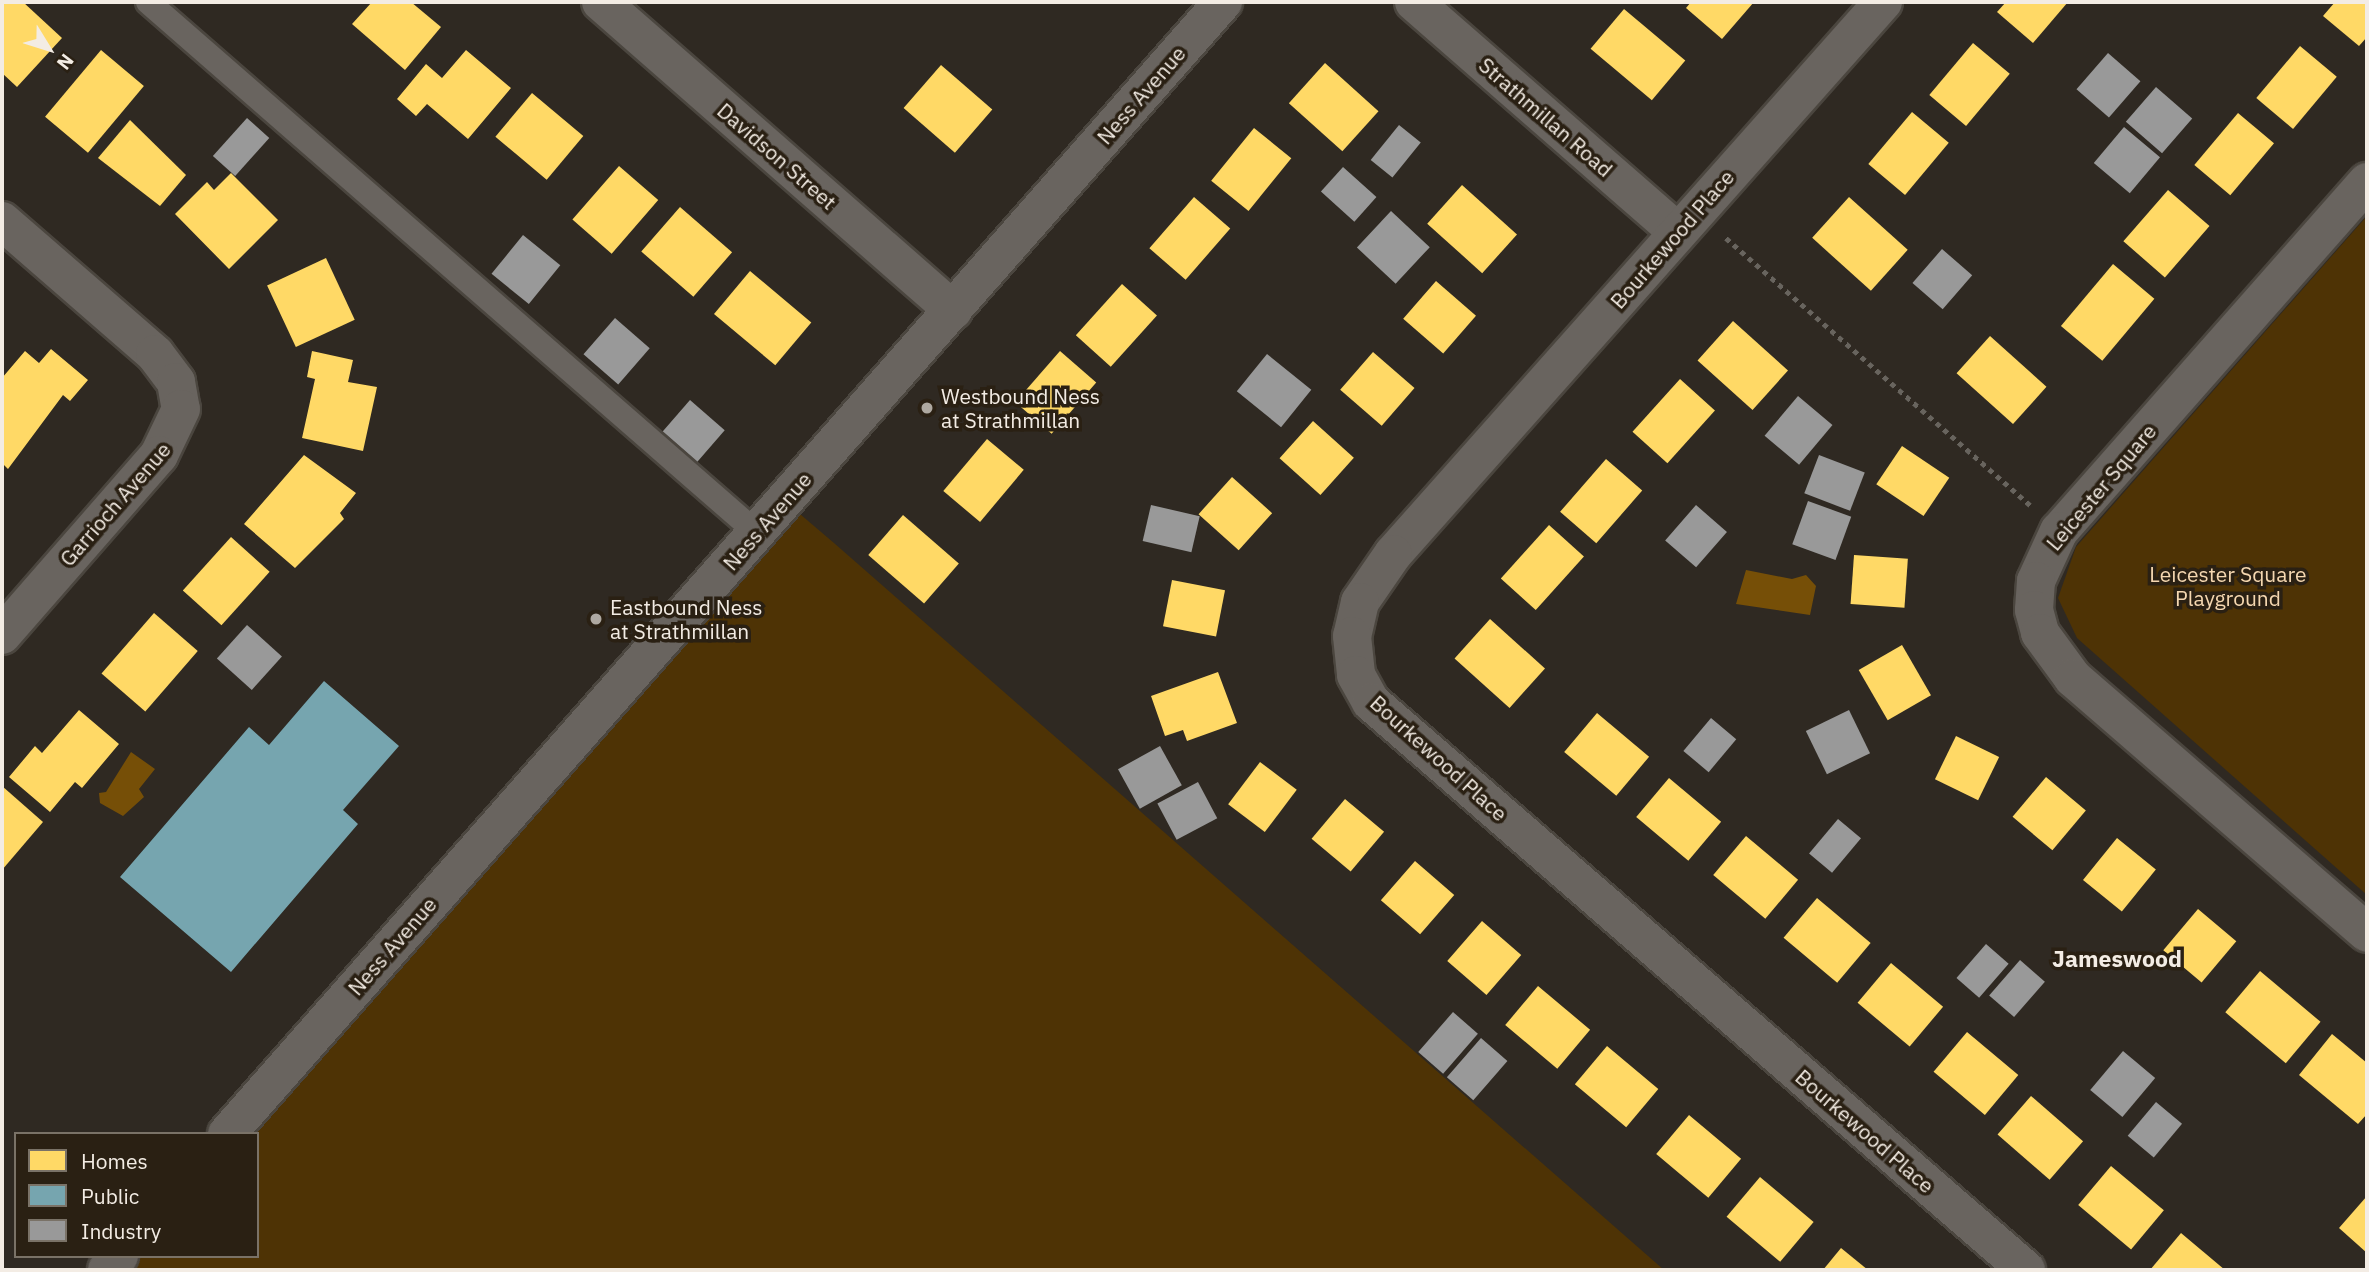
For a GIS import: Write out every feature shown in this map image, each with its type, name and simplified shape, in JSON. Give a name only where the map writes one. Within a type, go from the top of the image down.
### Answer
[{"type":"street","name":"Davidson Street","points":[[601,2],[953,310]]},
{"type":"street","name":"Ness Avenue","points":[[229,1132],[1223,2]]},
{"type":"street","name":"Strathmillan Road","points":[[1414,2],[1687,222]]},
{"type":"street","name":"Bourkewood Place","points":[[1883,2],[1373,580],[1352,636],[1356,675],[1393,721],[2026,1270]]},
{"type":"street","name":"Leicester Square","points":[[2367,182],[2059,531],[2042,562],[2034,610],[2055,660],[2367,933]]},
{"type":"street","name":"Garrioch Avenue","points":[[2,221],[167,368],[181,409],[165,447],[2,635]]},
{"type":"lane","points":[[148,2],[757,533]]},
{"type":"path","points":[[1687,222],[2059,531]]},
{"type":"green space","name":"Leicester Square Playground","points":[[2367,216],[2367,895],[2077,638],[2058,598],[2076,547]]},
{"type":"green space","points":[[787,503],[1664,1270],[110,1270],[120,1258],[259,1258],[259,1132],[232,1132]]},
{"type":"shaded area","points":[[1746,570],[1792,579],[1806,575],[1816,586],[1810,615],[1736,604]]},
{"type":"shaded area","points":[[131,752],[155,769],[139,789],[144,797],[123,816],[100,803],[99,793],[106,792]]},
{"type":"building: Homes","points":[[2,2],[23,2],[62,38],[17,87],[2,73]]},
{"type":"building: Homes","points":[[372,2],[411,2],[441,27],[405,70],[352,24]]},
{"type":"building: Homes","points":[[1691,2],[1754,2],[1722,39],[1686,8]]},
{"type":"building: Homes","points":[[2006,2],[2068,2],[2033,43],[1997,12]]},
{"type":"building: Homes","points":[[2335,2],[2367,2],[2367,37],[2359,46],[2323,16]]},
{"type":"building: Homes","points":[[1624,9],[1685,60],[1652,100],[1591,49]]},
{"type":"building: Homes","points":[[1973,43],[2010,74],[1966,126],[1929,95]]},
{"type":"building: Homes","points":[[2300,46],[2337,77],[2293,129],[2256,98]]},
{"type":"building: Homes","points":[[101,50],[144,86],[88,153],[45,117]]},
{"type":"building: Homes","points":[[466,50],[511,88],[468,139],[427,104],[416,116],[397,99],[426,64],[442,78]]},
{"type":"building: Homes","points":[[1325,63],[1379,111],[1342,151],[1289,103]]},
{"type":"building: Homes","points":[[941,65],[992,110],[955,153],[904,108]]},
{"type":"building: Homes","points":[[532,93],[583,136],[547,180],[495,137]]},
{"type":"building: Homes","points":[[1912,112],[1949,143],[1905,195],[1868,164]]},
{"type":"building: Homes","points":[[2238,113],[2274,143],[2230,195],[2194,165]]},
{"type":"building: Homes","points":[[130,120],[186,175],[160,206],[98,158]]},
{"type":"building: Homes","points":[[1254,128],[1291,158],[1249,211],[1211,181]]},
{"type":"building: Homes","points":[[619,166],[658,200],[612,254],[572,220]]},
{"type":"building: Homes","points":[[231,173],[278,220],[229,269],[175,214],[207,182],[214,190]]},
{"type":"building: Homes","points":[[1462,185],[1517,235],[1482,273],[1427,224]]},
{"type":"building: Homes","points":[[2168,190],[2210,226],[2165,277],[2123,241]]},
{"type":"building: Homes","points":[[1194,197],[1230,228],[1186,280],[1149,248]]},
{"type":"building: Homes","points":[[1849,197],[1908,250],[1871,291],[1812,238]]},
{"type":"building: Homes","points":[[680,207],[732,252],[693,297],[641,252]]},
{"type":"building: Homes","points":[[326,258],[355,320],[296,347],[267,285]]},
{"type":"building: Homes","points":[[2113,264],[2154,299],[2102,361],[2061,326]]},
{"type":"building: Homes","points":[[750,271],[811,322],[775,365],[714,314]]},
{"type":"building: Homes","points":[[1436,281],[1476,316],[1443,354],[1403,319]]},
{"type":"building: Homes","points":[[1122,284],[1157,315],[1111,367],[1076,335]]},
{"type":"building: Homes","points":[[1733,321],[1788,371],[1753,410],[1698,360]]},
{"type":"building: Homes","points":[[1990,336],[2046,387],[2013,424],[1957,373]]},
{"type":"building: Homes","points":[[51,349],[88,380],[70,401],[63,395],[8,469],[2,463],[2,378],[25,351],[39,363]]},
{"type":"building: Homes","points":[[312,351],[353,360],[348,382],[377,387],[363,451],[302,438],[315,379],[307,377]]},
{"type":"building: Homes","points":[[1060,351],[1096,382],[1052,434],[1015,402]]},
{"type":"building: Homes","points":[[1373,352],[1415,388],[1382,426],[1340,390]]},
{"type":"building: Homes","points":[[1680,379],[1715,410],[1667,463],[1632,432]]},
{"type":"building: Homes","points":[[1313,421],[1354,458],[1320,495],[1280,458]]},
{"type":"building: Homes","points":[[987,439],[1024,470],[980,522],[943,491]]},
{"type":"building: Homes","points":[[1902,446],[1949,478],[1924,516],[1876,484]]},
{"type":"building: Homes","points":[[304,455],[356,493],[340,513],[344,519],[295,568],[244,524]]},
{"type":"building: Homes","points":[[1606,459],[1642,490],[1596,543],[1560,512]]},
{"type":"building: Homes","points":[[1232,477],[1272,513],[1239,550],[1199,514]]},
{"type":"building: Homes","points":[[903,515],[959,564],[924,604],[868,555]]},
{"type":"building: Homes","points":[[1549,525],[1584,556],[1536,610],[1501,579]]},
{"type":"building: Homes","points":[[231,537],[270,572],[221,625],[183,591]]},
{"type":"building: Homes","points":[[1854,555],[1908,559],[1904,608],[1851,604]]},
{"type":"building: Homes","points":[[1172,580],[1225,590],[1216,636],[1163,626]]},
{"type":"building: Homes","points":[[154,613],[198,651],[145,711],[102,673]]},
{"type":"building: Homes","points":[[1490,619],[1545,669],[1510,708],[1455,658]]},
{"type":"building: Homes","points":[[1902,645],[1931,695],[1888,720],[1859,670]]},
{"type":"building: Homes","points":[[1218,672],[1237,723],[1187,741],[1183,730],[1165,736],[1151,696]]},
{"type":"building: Homes","points":[[79,710],[119,744],[82,788],[75,782],[50,812],[9,777],[35,746],[42,753]]},
{"type":"building: Homes","points":[[1597,713],[1649,757],[1616,796],[1564,752]]},
{"type":"building: Homes","points":[[1956,736],[1999,757],[1978,800],[1935,779]]},
{"type":"building: Homes","points":[[1260,762],[1297,790],[1265,832],[1228,804]]},
{"type":"building: Homes","points":[[2046,777],[2086,810],[2052,850],[2013,817]]},
{"type":"building: Homes","points":[[1669,778],[1721,822],[1688,861],[1636,817]]},
{"type":"building: Homes","points":[[2,786],[43,822],[2,870]]},
{"type":"building: Homes","points":[[1345,799],[1384,832],[1351,872],[1312,839]]},
{"type":"building: Homes","points":[[1746,836],[1798,880],[1765,919],[1713,875]]},
{"type":"building: Homes","points":[[2117,838],[2156,869],[2122,911],[2083,880]]},
{"type":"building: Homes","points":[[1415,861],[1454,895],[1420,934],[1381,900]]},
{"type":"building: Homes","points":[[1817,898],[1871,943],[1837,983],[1784,938]]},
{"type":"building: Homes","points":[[2198,909],[2236,941],[2202,983],[2163,950]]},
{"type":"building: Homes","points":[[1482,921],[1521,955],[1486,995],[1447,961]]},
{"type":"building: Homes","points":[[1891,963],[1943,1007],[1910,1047],[1858,1003]]},
{"type":"building: Homes","points":[[2260,971],[2321,1022],[2286,1063],[2225,1012]]},
{"type":"building: Homes","points":[[1538,986],[1590,1030],[1557,1069],[1505,1025]]},
{"type":"building: Homes","points":[[1967,1032],[2018,1075],[1985,1115],[1934,1072]]},
{"type":"building: Homes","points":[[2332,1034],[2367,1063],[2367,1114],[2358,1124],[2299,1075]]},
{"type":"building: Homes","points":[[1607,1046],[1658,1089],[1626,1127],[1575,1084]]},
{"type":"building: Homes","points":[[2031,1096],[2083,1141],[2050,1180],[1998,1134]]},
{"type":"building: Homes","points":[[1689,1115],[1741,1159],[1708,1198],[1656,1154]]},
{"type":"building: Homes","points":[[2111,1166],[2164,1210],[2131,1249],[2078,1205]]},
{"type":"building: Homes","points":[[1760,1177],[1814,1222],[1780,1262],[1727,1217]]},
{"type":"building: Homes","points":[[2367,1196],[2367,1253],[2339,1228]]},
{"type":"building: Homes","points":[[2181,1233],[2225,1270],[2150,1270]]},
{"type":"building: Homes","points":[[1841,1248],[1868,1270],[1823,1270]]},
{"type":"building: Public","points":[[324,681],[399,746],[343,810],[358,824],[231,972],[120,877],[249,727],[269,745]]},
{"type":"building: Industry","points":[[2108,53],[2140,81],[2109,117],[2077,89]]},
{"type":"building: Industry","points":[[2156,87],[2192,118],[2162,153],[2126,122]]},
{"type":"building: Industry","points":[[247,118],[269,138],[235,176],[213,156]]},
{"type":"building: Industry","points":[[1399,125],[1421,143],[1392,178],[1371,160]]},
{"type":"building: Industry","points":[[2124,127],[2160,157],[2130,193],[2094,163]]},
{"type":"building: Industry","points":[[1343,167],[1376,197],[1354,222],[1321,192]]},
{"type":"building: Industry","points":[[1391,211],[1430,247],[1396,284],[1357,248]]},
{"type":"building: Industry","points":[[523,235],[560,265],[529,304],[492,274]]},
{"type":"building: Industry","points":[[1942,249],[1972,275],[1943,309],[1912,283]]},
{"type":"building: Industry","points":[[615,318],[650,348],[618,384],[584,354]]},
{"type":"building: Industry","points":[[1267,354],[1311,390],[1281,427],[1237,391]]},
{"type":"building: Industry","points":[[1798,396],[1832,425],[1799,465],[1765,436]]},
{"type":"building: Industry","points":[[690,400],[725,430],[697,462],[662,432]]},
{"type":"building: Industry","points":[[1819,455],[1865,473],[1850,511],[1804,493]]},
{"type":"building: Industry","points":[[1808,501],[1851,517],[1835,560],[1792,544]]},
{"type":"building: Industry","points":[[1151,505],[1200,516],[1191,552],[1143,541]]},
{"type":"building: Industry","points":[[1696,505],[1727,532],[1696,567],[1665,540]]},
{"type":"building: Industry","points":[[247,625],[282,656],[252,690],[217,658]]},
{"type":"building: Industry","points":[[1849,710],[1870,753],[1827,774],[1806,731]]},
{"type":"building: Industry","points":[[1711,718],[1736,739],[1709,772],[1683,751]]},
{"type":"building: Industry","points":[[1160,746],[1182,785],[1140,809],[1118,769]]},
{"type":"building: Industry","points":[[1198,782],[1217,818],[1177,840],[1157,804]]},
{"type":"building: Industry","points":[[1838,819],[1861,838],[1832,873],[1809,853]]},
{"type":"building: Industry","points":[[1986,944],[2009,964],[1979,998],[1956,978]]},
{"type":"building: Industry","points":[[2020,960],[2045,982],[2014,1017],[1989,995]]},
{"type":"building: Industry","points":[[1453,1012],[1478,1034],[1443,1074],[1418,1052]]},
{"type":"building: Industry","points":[[1481,1038],[1507,1061],[1473,1100],[1447,1077]]},
{"type":"building: Industry","points":[[2123,1051],[2155,1078],[2122,1117],[2090,1090]]},
{"type":"building: Industry","points":[[2156,1102],[2182,1124],[2154,1158],[2128,1136]]},
{"type":"place","name":"Westbound Ness at Strathmillan","points":[[927,408]]},
{"type":"place","name":"Eastbound Ness at Strathmillan","points":[[596,619]]},
{"type":"district","name":"Jameswood","points":[[2117,958]]}]
